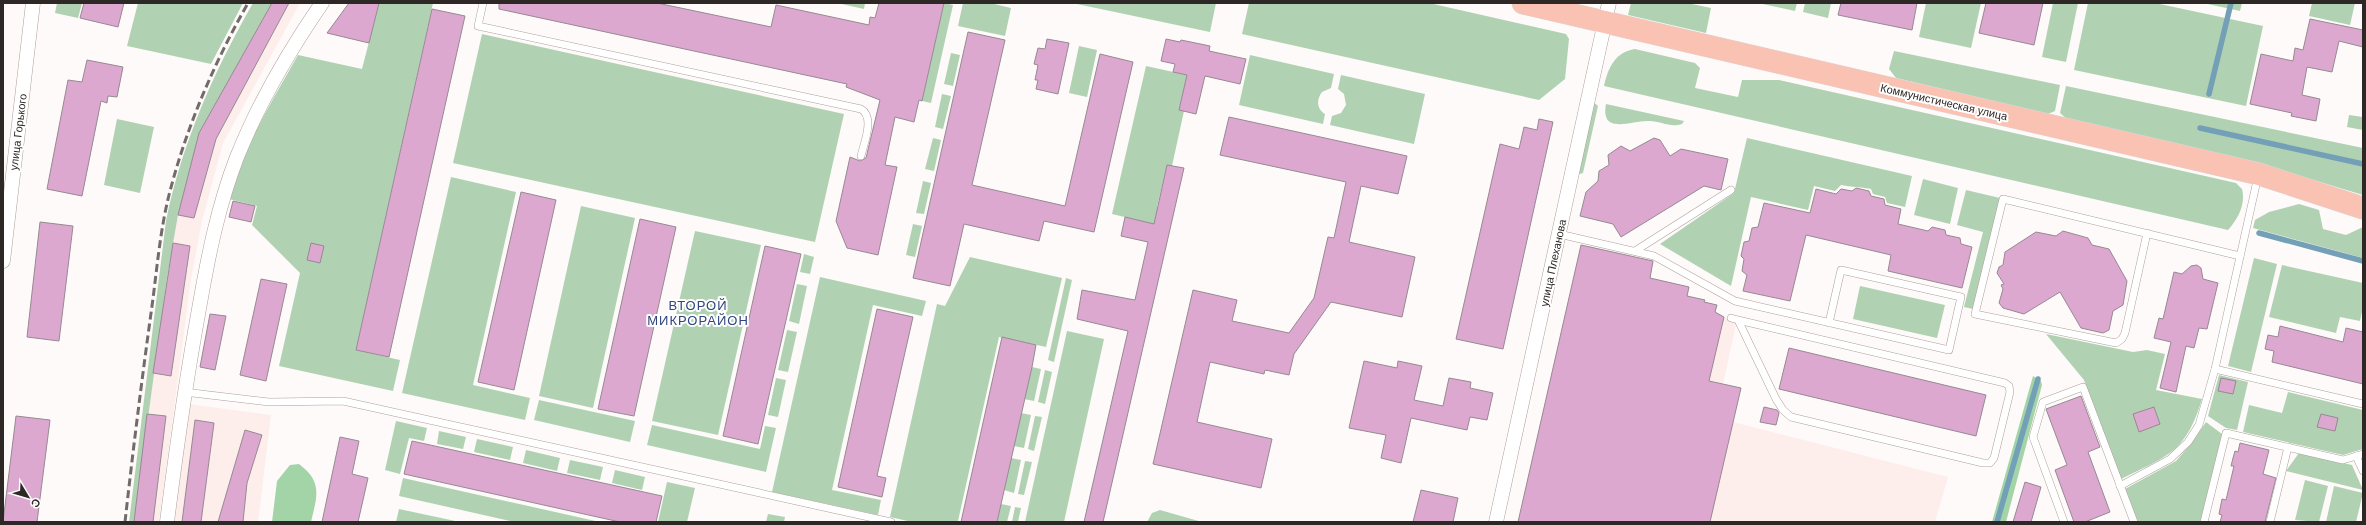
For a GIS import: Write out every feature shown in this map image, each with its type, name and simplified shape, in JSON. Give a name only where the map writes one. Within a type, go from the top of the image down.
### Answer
[{"type":"main road","name":"Коммунистическая улица","points":[[1523,3],[1607,12],[2259,174],[2363,208]]},
{"type":"street","name":"улица Горького","points":[[3,261],[33,3]]},
{"type":"street","points":[[167,522],[184,392],[213,232],[237,157],[277,74],[322,3]]},
{"type":"street","name":"улица Плеханова","points":[[1496,522],[1607,12]]},
{"type":"lane","points":[[483,3],[478,26],[863,109],[869,119],[861,156]]},
{"type":"lane","points":[[2120,486],[2170,460],[2188,442],[2199,425],[2215,369],[2259,174]]},
{"type":"lane","points":[[1635,251],[1731,190]]},
{"type":"lane","points":[[2147,233],[2125,333],[2122,339],[2116,343],[1975,314],[2003,199],[2147,233],[2240,256]]},
{"type":"lane","points":[[1559,234],[1654,256],[1735,301],[1829,323],[1949,350],[1961,298],[1841,270],[1829,323]]},
{"type":"lane","points":[[1730,318],[2005,383],[2009,386],[2010,392],[1994,458],[1990,463],[1983,463],[1791,416],[1783,410],[1776,399],[1738,320]]},
{"type":"lane","points":[[2215,369],[2363,404]]},
{"type":"lane","points":[[2064,522],[2033,437],[2043,402],[2083,387],[2134,522]]},
{"type":"lane","points":[[184,392],[269,402],[343,401],[891,522]]},
{"type":"lane","points":[[2204,522],[2226,432],[2343,460],[2360,455],[2363,471]]},
{"type":"lane","points":[[2270,522],[2288,447]]},
{"type":"shaded area","points":[[272,3],[300,3],[223,143],[202,221],[191,279],[159,522],[134,522],[167,278],[178,215],[199,133]]},
{"type":"shaded area","points":[[1581,245],[1654,261],[1650,278],[1689,287],[1688,296],[1705,300],[1704,302],[1717,305],[1715,312],[1724,317],[1737,320],[1723,384],[1741,388],[1733,422],[1948,477],[1935,522],[1518,522]]},
{"type":"shaded area","points":[[188,404],[271,415],[258,522],[174,522]]},
{"type":"green space","points":[[57,3],[82,3],[78,18],[55,13]]},
{"type":"green space","points":[[138,3],[243,3],[211,64],[127,46]]},
{"type":"green space","points":[[253,3],[272,3],[199,133],[178,215],[167,278],[134,522],[129,522],[166,221],[181,164],[201,108],[225,55]]},
{"type":"green space","points":[[379,3],[433,3],[356,350],[400,360],[393,391],[279,366],[300,273],[252,225],[257,206],[229,199],[250,143],[268,107],[298,55],[362,69]]},
{"type":"green space","points":[[837,3],[865,3],[864,9]]},
{"type":"green space","points":[[944,3],[953,5],[931,103],[922,101]]},
{"type":"green space","points":[[963,3],[990,3],[1011,8],[1005,36],[958,26]]},
{"type":"green space","points":[[1072,3],[1216,3],[1210,32]]},
{"type":"green space","points":[[1249,3],[1429,3],[1566,34],[1569,39],[1565,79],[1539,100],[1242,34]]},
{"type":"green space","points":[[1631,3],[1687,3],[1711,8],[1706,33],[1628,15]]},
{"type":"green space","points":[[1758,3],[1797,3],[1795,11]]},
{"type":"green space","points":[[1805,3],[1831,3],[1828,18],[1803,12]]},
{"type":"green space","points":[[1926,3],[1981,3],[1971,48],[1919,37]]},
{"type":"green space","points":[[2053,3],[2078,3],[2066,62],[2042,57]]},
{"type":"green space","points":[[2088,3],[2155,3],[2263,26],[2246,106],[2074,70]]},
{"type":"green space","points":[[2203,3],[2242,3],[2240,11]]},
{"type":"green space","points":[[2312,3],[2355,3],[2350,25],[2309,16]]},
{"type":"green space","points":[[482,34],[844,114],[815,242],[453,163]]},
{"type":"green space","points":[[1079,46],[1097,50],[1087,97],[1069,93]]},
{"type":"green space","points":[[1635,49],[1695,63],[1700,68],[1695,88],[1738,97],[1742,80],[1779,80],[2236,183],[2242,189],[2242,206],[2238,216],[2228,230],[1604,86],[1610,67],[1617,57]]},
{"type":"green space","points":[[1894,51],[2060,85],[2055,111],[2048,114],[1896,78],[1889,69]]},
{"type":"green space","points":[[951,53],[960,55],[953,86],[944,84]]},
{"type":"green space","points":[[1250,55],[1334,74],[1331,88],[1322,92],[1318,101],[1320,110],[1325,114],[1323,124],[1239,105]]},
{"type":"green space","points":[[1146,66],[1187,75],[1179,110],[1184,111],[1172,166],[1167,165],[1157,207],[1174,211],[1170,228],[1112,214]]},
{"type":"green space","points":[[1341,75],[1425,94],[1414,144],[1330,125],[1332,116],[1341,113],[1346,105],[1344,94],[1338,89]]},
{"type":"green space","points":[[2066,86],[2363,148],[2363,195],[2260,164],[2067,119],[2060,113]]},
{"type":"green space","points":[[942,94],[951,96],[943,129],[935,127]]},
{"type":"green space","points":[[1592,101],[1598,106],[1583,173],[1576,175]]},
{"type":"green space","points":[[1606,104],[1684,121],[1682,124],[1678,125],[1669,125],[1653,121],[1642,121],[1626,124],[1612,123],[1608,120],[1605,114]]},
{"type":"green space","points":[[2349,115],[2363,117],[2363,130],[2347,127]]},
{"type":"green space","points":[[117,119],[154,127],[140,193],[104,185]]},
{"type":"green space","points":[[933,138],[941,140],[934,171],[925,169]]},
{"type":"green space","points":[[1747,138],[1912,176],[1905,207],[1887,203],[1885,197],[1873,194],[1871,189],[1841,185],[1835,191],[1814,186],[1808,210],[1751,197],[1731,286],[1660,244],[1734,193]]},
{"type":"green space","points":[[451,177],[516,192],[473,385],[530,398],[525,420],[402,393]]},
{"type":"green space","points":[[1923,179],[1958,188],[1950,224],[1914,215]]},
{"type":"green space","points":[[923,181],[931,183],[924,214],[916,213]]},
{"type":"green space","points":[[1966,190],[2000,198],[1973,309],[1964,307],[1983,232],[1957,225]]},
{"type":"green space","points":[[2299,204],[2319,210],[2323,229],[2346,235],[2363,227],[2363,258],[2253,228],[2255,220],[2269,212]]},
{"type":"green space","points":[[581,206],[635,218],[593,408],[539,396]]},
{"type":"green space","points":[[913,224],[922,226],[915,257],[906,255]]},
{"type":"green space","points":[[695,231],[761,245],[718,435],[652,421]]},
{"type":"green space","points":[[804,254],[814,257],[810,274],[800,272]]},
{"type":"green space","points":[[970,257],[1062,278],[1046,347],[999,337],[958,521],[961,522],[912,522],[890,517],[937,304],[945,306]]},
{"type":"green space","points":[[2254,258],[2277,264],[2251,372],[2228,366]]},
{"type":"green space","points":[[2282,265],[2363,283],[2363,307],[2360,321],[2340,317],[2336,333],[2269,317]]},
{"type":"green space","points":[[820,277],[926,301],[922,316],[873,305],[832,490],[881,500],[878,515],[772,492]]},
{"type":"green space","points":[[1066,278],[1072,280],[1054,362],[1048,360]]},
{"type":"green space","points":[[797,284],[807,286],[799,324],[789,321]]},
{"type":"green space","points":[[1860,286],[1945,305],[1937,338],[1853,319]]},
{"type":"green space","points":[[787,330],[797,332],[788,372],[778,370]]},
{"type":"green space","points":[[1067,331],[1104,339],[1064,522],[1025,522]]},
{"type":"green space","points":[[2046,334],[2133,352],[2147,350],[2165,354],[2156,390],[2202,399],[2196,417],[2182,442],[2163,458],[2121,479],[2084,380]]},
{"type":"green space","points":[[1032,367],[1041,369],[1034,401],[1024,399]]},
{"type":"green space","points":[[1045,370],[1052,372],[1045,404],[1038,402]]},
{"type":"green space","points":[[2219,375],[2248,382],[2237,430],[2226,428],[2208,416]]},
{"type":"green space","points":[[2033,376],[2041,381],[2042,385],[2006,522],[1992,522]]},
{"type":"green space","points":[[776,378],[786,380],[778,417],[768,415]]},
{"type":"green space","points":[[2288,392],[2363,410],[2363,449],[2343,455],[2243,432],[2249,405],[2282,413]]},
{"type":"green space","points":[[539,400],[635,421],[630,442],[534,420]]},
{"type":"green space","points":[[1021,413],[1031,415],[1024,448],[1014,446]]},
{"type":"green space","points":[[1035,416],[1042,417],[1034,451],[1028,449]]},
{"type":"green space","points":[[396,421],[427,428],[424,441],[409,438],[400,474],[385,470]]},
{"type":"green space","points":[[2206,422],[2222,434],[2201,522],[2138,522],[2125,489],[2176,461],[2191,444]]},
{"type":"green space","points":[[652,425],[760,449],[765,426],[776,428],[766,472],[647,445]]},
{"type":"green space","points":[[439,431],[466,437],[463,449],[437,444]]},
{"type":"green space","points":[[477,439],[513,447],[510,460],[474,452]]},
{"type":"green space","points":[[526,450],[560,458],[557,471],[523,463]]},
{"type":"green space","points":[[2299,453],[2352,465],[2363,490],[2286,471]]},
{"type":"green space","points":[[1011,458],[1021,460],[1014,493],[1004,490]]},
{"type":"green space","points":[[570,460],[603,467],[600,480],[567,473]]},
{"type":"green space","points":[[1025,461],[1032,462],[1024,495],[1018,494]]},
{"type":"green space","points":[[299,464],[307,471],[315,483],[316,497],[311,522],[272,522],[277,481],[290,465]]},
{"type":"green space","points":[[615,470],[645,477],[642,490],[612,483]]},
{"type":"green space","points":[[403,478],[600,522],[515,522],[399,496]]},
{"type":"green space","points":[[2305,480],[2328,486],[2319,522],[2295,520]]},
{"type":"green space","points":[[667,482],[695,488],[687,522],[658,522]]},
{"type":"green space","points":[[2334,486],[2363,493],[2356,522],[2326,522]]},
{"type":"green space","points":[[1001,504],[1011,506],[1007,522],[997,522]]},
{"type":"green space","points":[[1015,507],[1021,508],[1018,522],[1012,522]]},
{"type":"green space","points":[[399,509],[460,522],[396,522]]},
{"type":"green space","points":[[1160,510],[1202,522],[1147,522],[1152,513]]},
{"type":"green space","points":[[768,514],[785,517],[784,522],[766,522]]},
{"type":"building","points":[[84,3],[124,3],[118,27],[80,18]]},
{"type":"building","points":[[272,3],[289,3],[216,139],[194,218],[178,215],[199,133]]},
{"type":"building","points":[[349,3],[379,3],[369,43],[327,33]]},
{"type":"building","points":[[499,3],[657,3],[771,27],[776,5],[869,25],[870,17],[875,18],[879,3],[944,3],[922,101],[919,100],[914,122],[895,117],[885,165],[897,167],[878,255],[847,248],[836,221],[850,157],[860,161],[866,158],[880,100],[846,87],[847,84],[499,9]]},
{"type":"building","points":[[1841,3],[1917,3],[1912,30],[1838,15]]},
{"type":"building","points":[[1986,3],[2043,3],[2034,45],[1979,33]]},
{"type":"building","points":[[432,9],[465,16],[389,357],[356,350]]},
{"type":"building","points":[[2310,19],[2363,30],[2363,47],[2339,41],[2332,72],[2307,67],[2302,95],[2320,99],[2316,121],[2291,116],[2292,113],[2250,104],[2261,54],[2293,61],[2295,48],[2303,50]]},
{"type":"building","points":[[968,32],[1005,40],[972,185],[1065,206],[1100,54],[1133,62],[1094,232],[1044,221],[1039,241],[964,224],[950,286],[913,278]]},
{"type":"building","points":[[1047,39],[1069,43],[1058,94],[1036,89],[1038,80],[1035,80],[1038,65],[1034,64],[1038,48],[1045,49]]},
{"type":"building","points":[[1166,39],[1180,42],[1181,40],[1210,46],[1209,51],[1246,59],[1240,84],[1205,76],[1196,114],[1179,110],[1187,75],[1173,72],[1175,64],[1161,61]]},
{"type":"building","points":[[87,60],[123,67],[117,97],[108,96],[107,103],[101,101],[82,196],[47,189],[68,80],[82,82]]},
{"type":"building","points":[[1229,117],[1407,156],[1398,194],[1361,186],[1349,242],[1415,257],[1402,317],[1331,302],[1294,354],[1289,375],[1265,370],[1264,374],[1210,362],[1197,422],[1272,439],[1261,488],[1153,464],[1193,290],[1237,300],[1232,321],[1289,333],[1314,298],[1328,237],[1334,238],[1346,182],[1220,155]]},
{"type":"building","points":[[1539,119],[1553,122],[1503,349],[1456,339],[1500,144],[1519,149],[1524,127],[1537,130]]},
{"type":"building","points":[[1654,138],[1660,140],[1670,156],[1681,149],[1728,159],[1721,190],[1704,186],[1621,237],[1613,224],[1580,216],[1586,192],[1598,181],[1599,171],[1609,165],[1608,155],[1621,146],[1630,151]]},
{"type":"building","points":[[1167,165],[1184,168],[1103,522],[1084,522],[1128,331],[1077,319],[1082,290],[1135,300],[1148,242],[1121,236],[1125,217],[1154,224]]},
{"type":"building","points":[[1856,188],[1869,191],[1871,196],[1884,199],[1885,205],[1901,209],[1898,224],[1928,231],[1932,227],[1945,230],[1946,235],[1960,238],[1961,244],[1972,247],[1962,288],[1888,271],[1891,255],[1806,235],[1790,301],[1743,291],[1747,275],[1742,271],[1744,259],[1741,256],[1744,242],[1749,241],[1752,228],[1758,227],[1764,203],[1810,213],[1816,189],[1836,194],[1841,189],[1852,191]]},
{"type":"building","points":[[521,192],[556,200],[514,390],[478,382]]},
{"type":"building","points":[[233,201],[255,206],[251,222],[229,217]]},
{"type":"building","points":[[640,219],[676,227],[634,416],[598,409]]},
{"type":"building","points":[[40,222],[73,226],[59,341],[27,337]]},
{"type":"building","points":[[2063,231],[2088,238],[2092,245],[2109,249],[2127,281],[2123,305],[2113,311],[2109,330],[2103,333],[2081,328],[2060,292],[2024,314],[2003,308],[1999,303],[2003,289],[2001,285],[2004,284],[1997,273],[1999,267],[2003,265],[2005,252],[2036,232],[2056,236]]},
{"type":"building","points":[[173,243],[190,246],[171,376],[153,373]]},
{"type":"building","points":[[311,243],[324,246],[320,263],[307,260]]},
{"type":"building","points":[[1581,245],[1653,261],[1650,278],[1689,287],[1687,296],[1705,300],[1704,302],[1717,305],[1715,312],[1724,317],[1709,381],[1741,388],[1710,522],[1518,522]]},
{"type":"building","points":[[765,246],[801,254],[758,444],[723,436]]},
{"type":"building","points":[[2197,265],[2201,268],[2203,279],[2218,283],[2207,329],[2199,328],[2194,348],[2186,346],[2176,392],[2160,388],[2171,342],[2154,338],[2159,318],[2163,319],[2174,272],[2182,274],[2191,266]]},
{"type":"building","points":[[261,279],[287,284],[266,381],[240,375]]},
{"type":"building","points":[[877,309],[913,317],[877,476],[886,478],[882,497],[838,487]]},
{"type":"building","points":[[210,314],[226,316],[215,370],[200,367]]},
{"type":"building","points":[[2280,326],[2343,342],[2346,328],[2363,332],[2363,384],[2272,362],[2274,351],[2265,349],[2268,335],[2278,337]]},
{"type":"building","points":[[1002,337],[1036,345],[1032,367],[997,522],[961,522]]},
{"type":"building","points":[[1789,348],[1986,395],[1976,436],[1779,389]]},
{"type":"building","points":[[1364,361],[1397,368],[1398,361],[1422,366],[1414,400],[1443,406],[1449,378],[1471,382],[1470,388],[1493,393],[1487,420],[1470,417],[1467,430],[1411,418],[1401,463],[1381,458],[1386,435],[1349,428]]},
{"type":"building","points":[[2221,378],[2236,381],[2233,394],[2218,391]]},
{"type":"building","points":[[2081,396],[2100,447],[2088,452],[2110,512],[2085,522],[2074,522],[2055,470],[2067,465],[2046,409]]},
{"type":"building","points":[[1764,407],[1777,410],[1779,413],[1776,425],[1760,422]]},
{"type":"building","points":[[2154,407],[2160,424],[2139,432],[2133,414]]},
{"type":"building","points":[[147,414],[166,416],[153,522],[134,522]]},
{"type":"building","points":[[2321,414],[2338,418],[2335,431],[2317,427]]},
{"type":"building","points":[[16,416],[50,420],[37,522],[3,522]]},
{"type":"building","points":[[195,420],[214,423],[201,522],[182,522]]},
{"type":"building","points":[[245,430],[262,435],[247,483],[243,522],[218,522]]},
{"type":"building","points":[[340,437],[359,441],[352,474],[368,478],[358,522],[322,522]]},
{"type":"building","points":[[412,441],[662,496],[656,522],[620,522],[404,474]]},
{"type":"building","points":[[2240,443],[2269,450],[2263,474],[2276,478],[2265,522],[2220,522],[2222,515],[2219,514],[2222,499],[2226,500],[2234,466],[2231,466],[2235,451],[2238,452]]},
{"type":"building","points":[[2025,482],[2041,487],[2031,522],[2013,522]]},
{"type":"building","points":[[1421,490],[1458,498],[1453,522],[1413,522]]},
{"type":"waterway","points":[[2209,94],[2231,3]]},
{"type":"waterway","points":[[2200,128],[2363,164]]},
{"type":"waterway","points":[[2259,233],[2363,261]]},
{"type":"waterway","points":[[1997,522],[2038,379]]},
{"type":"railway","points":[[125,522],[159,250],[169,195],[184,145],[202,96],[248,3]]},
{"type":"district","name":"ВТОРОЙ МИКРОРАЙОН","points":[[698,312]]}]
